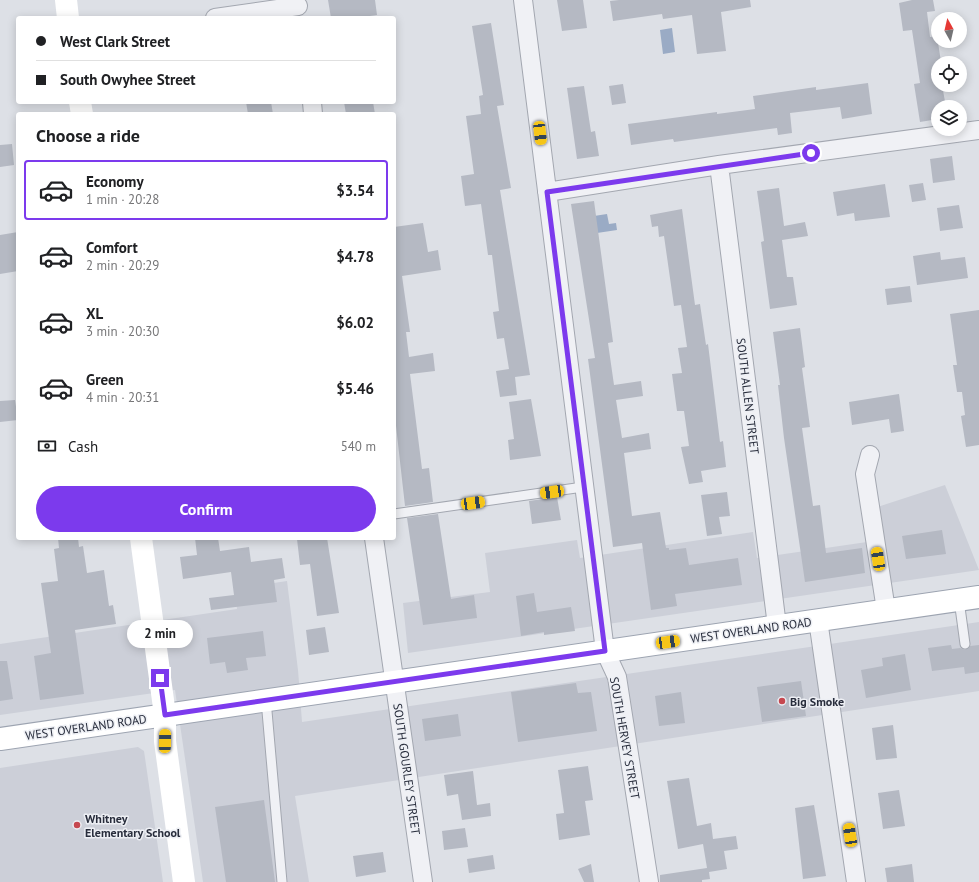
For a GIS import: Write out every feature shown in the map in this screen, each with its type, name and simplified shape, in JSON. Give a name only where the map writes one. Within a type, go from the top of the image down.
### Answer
[{"type":"main road","points":[[66,0],[68,16]]},
{"type":"main road","points":[[141,540],[165,715],[165,741],[184,882]]},
{"type":"main road","name":"WEST OVERLAND ROAD","points":[[0,739],[969,598]]},
{"type":"street","name":"SOUTH HERVEY STREET","points":[[523,0],[583,487],[605,651],[617,677],[649,882]]},
{"type":"street","points":[[232,16],[298,8]]},
{"type":"street","points":[[547,192],[719,165],[979,130]]},
{"type":"street","name":"SOUTH ALLEN STREET","points":[[719,165],[777,626]]},
{"type":"street","points":[[870,455],[865,474],[886,610]]},
{"type":"street","name":"SOUTH GOURLEY STREET","points":[[374,540],[423,882]]},
{"type":"street","points":[[818,620],[856,882]]},
{"type":"lane","points":[[396,514],[583,487]]},
{"type":"lane","points":[[965,644],[969,598]]},
{"type":"lane","points":[[266,700],[282,882]]},
{"type":"shaded area","points":[[945,485],[979,570],[408,653],[403,603],[490,592],[485,553],[577,540],[580,558],[753,532],[757,558],[867,542],[862,512]]},
{"type":"shaded area","points":[[287,581],[298,670],[302,722],[979,622],[979,691],[295,796],[309,882],[203,882],[175,690],[0,715],[0,644],[237,609],[235,589]]},
{"type":"shaded area","name":"Whitney Elementary School","points":[[138,747],[144,751],[163,882],[0,882],[0,768]]},
{"type":"water","points":[[672,28],[675,52],[663,54],[660,30]]},
{"type":"water","points":[[607,214],[609,224],[616,223],[617,230],[597,233],[594,216]]},
{"type":"building","points":[[328,0],[375,0],[377,15],[331,16]]},
{"type":"building","points":[[557,0],[583,0],[587,28],[562,31]]},
{"type":"building","points":[[750,0],[751,7],[721,12],[726,51],[697,54],[692,15],[663,19],[662,14],[613,21],[610,1]]},
{"type":"building","points":[[912,0],[933,0],[935,11],[927,12],[931,37],[931,48],[939,48],[940,56],[931,56],[931,92],[943,92],[945,100],[931,100],[931,120],[920,122],[914,84],[920,83],[912,30],[903,31],[899,3]]},
{"type":"building","points":[[491,23],[504,105],[497,106],[511,188],[500,190],[530,375],[515,377],[517,395],[500,397],[496,371],[509,369],[504,338],[497,339],[493,312],[499,311],[492,255],[488,255],[481,204],[465,206],[461,176],[474,174],[466,116],[481,114],[479,96],[483,95],[472,26]]},
{"type":"building","points":[[868,83],[872,114],[842,119],[840,107],[790,113],[792,133],[778,135],[777,128],[674,142],[673,139],[631,145],[628,124],[717,112],[717,114],[755,109],[753,96],[816,87],[816,90]]},
{"type":"building","points":[[623,84],[626,103],[612,105],[609,86]]},
{"type":"building","points":[[584,86],[591,132],[595,131],[599,156],[577,159],[567,88]]},
{"type":"building","points":[[246,104],[271,104],[273,112],[248,112]]},
{"type":"building","points":[[344,104],[373,104],[375,112],[346,112]]},
{"type":"building","points":[[12,144],[14,165],[0,167],[0,145]]},
{"type":"building","points":[[952,156],[955,180],[933,183],[930,159]]},
{"type":"building","points":[[923,183],[926,200],[912,202],[909,185]]},
{"type":"building","points":[[885,184],[890,217],[855,221],[854,213],[837,216],[833,192]]},
{"type":"building","points":[[779,188],[784,226],[805,222],[808,236],[782,240],[787,277],[793,277],[797,305],[770,309],[761,242],[764,241],[757,191]]},
{"type":"building","points":[[594,201],[613,342],[608,343],[614,385],[641,381],[643,396],[616,400],[622,438],[649,433],[651,449],[624,453],[632,516],[660,512],[666,548],[669,548],[669,550],[686,548],[689,565],[738,558],[742,585],[675,594],[677,606],[651,610],[642,543],[613,547],[588,359],[595,358],[571,204]]},
{"type":"building","points":[[959,205],[963,228],[940,231],[937,208]]},
{"type":"building","points":[[682,209],[695,305],[700,304],[706,345],[708,344],[720,442],[723,441],[726,467],[701,471],[703,482],[689,484],[681,447],[689,446],[684,411],[677,411],[672,374],[682,373],[678,348],[687,347],[681,305],[674,306],[664,236],[659,237],[658,226],[652,227],[650,215]]},
{"type":"building","points":[[423,223],[428,252],[438,250],[441,270],[402,276],[410,332],[406,332],[409,357],[433,353],[435,371],[410,374],[422,469],[429,468],[433,502],[405,506],[396,426],[396,227]]},
{"type":"building","points":[[16,232],[16,271],[0,274],[0,235]]},
{"type":"building","points":[[940,252],[941,260],[965,257],[968,278],[917,285],[913,256]]},
{"type":"building","points":[[910,286],[912,302],[887,305],[885,289]]},
{"type":"building","points":[[979,310],[979,445],[966,447],[961,416],[965,415],[962,392],[957,392],[953,365],[957,365],[950,314]]},
{"type":"building","points":[[800,328],[805,367],[802,368],[810,427],[802,428],[813,506],[820,505],[826,553],[862,548],[865,573],[805,582],[784,438],[778,385],[780,385],[773,332]]},
{"type":"building","points":[[899,394],[904,431],[891,433],[889,419],[852,425],[849,402]]},
{"type":"building","points":[[531,399],[541,456],[510,460],[508,440],[514,439],[509,402]]},
{"type":"building","points":[[15,400],[16,420],[0,422],[0,401]]},
{"type":"building","points":[[727,492],[730,516],[719,517],[722,534],[707,536],[701,495]]},
{"type":"building","points":[[557,497],[561,520],[532,524],[529,501]]},
{"type":"building","points":[[438,514],[451,599],[474,595],[477,618],[423,625],[407,518]]},
{"type":"building","points":[[942,530],[946,554],[906,559],[902,536]]},
{"type":"building","points":[[58,540],[78,540],[79,547],[83,546],[87,573],[104,570],[109,606],[113,605],[116,624],[75,630],[84,694],[40,700],[34,656],[51,653],[41,583],[58,581],[54,549],[59,548]]},
{"type":"building","points":[[195,540],[218,540],[220,551],[249,547],[251,562],[282,558],[285,578],[274,580],[277,602],[211,610],[209,598],[234,595],[231,572],[183,579],[180,557],[197,555]]},
{"type":"building","points":[[297,540],[327,540],[339,613],[317,616],[310,564],[300,565]]},
{"type":"building","points":[[534,593],[537,612],[571,607],[575,631],[544,635],[544,632],[521,636],[516,596]]},
{"type":"building","points":[[325,627],[329,652],[309,655],[306,630]]},
{"type":"building","points":[[263,631],[266,656],[246,658],[248,670],[227,673],[225,662],[210,664],[207,638]]},
{"type":"building","points":[[951,645],[952,649],[960,648],[965,650],[970,646],[979,645],[979,672],[965,674],[964,667],[932,671],[928,648]]},
{"type":"building","points":[[905,654],[911,690],[866,698],[861,670],[883,666],[882,658]]},
{"type":"building","points":[[0,661],[7,661],[13,699],[0,701]]},
{"type":"building","name":"Big Smoke","points":[[801,681],[806,716],[762,722],[757,687]]},
{"type":"building","points":[[576,683],[578,693],[591,692],[597,731],[518,742],[511,692]]},
{"type":"building","points":[[681,692],[685,723],[659,726],[655,696]]},
{"type":"building","points":[[458,714],[461,736],[425,741],[422,719]]},
{"type":"building","points":[[893,725],[897,758],[876,760],[872,728]]},
{"type":"building","points":[[588,766],[593,800],[585,801],[590,835],[559,840],[556,814],[564,813],[558,770]]},
{"type":"building","points":[[473,771],[477,805],[490,803],[491,816],[462,820],[458,794],[447,796],[444,775]]},
{"type":"building","points":[[689,778],[697,826],[711,823],[713,839],[736,836],[738,849],[724,851],[727,869],[709,872],[710,879],[702,880],[702,882],[660,882],[660,875],[707,868],[703,844],[678,849],[667,781]]},
{"type":"building","points":[[899,790],[905,826],[883,829],[878,793]]},
{"type":"building","points":[[264,800],[275,882],[226,882],[215,807]]},
{"type":"building","points":[[814,805],[826,876],[803,879],[795,808]]},
{"type":"building","points":[[465,828],[468,847],[444,850],[442,831]]},
{"type":"building","points":[[383,852],[386,872],[356,877],[353,856]]},
{"type":"building","points":[[493,855],[495,869],[469,873],[467,859]]},
{"type":"building","points":[[591,864],[594,882],[584,882],[578,869]]},
{"type":"building","points":[[912,864],[914,882],[887,882],[885,868]]},
{"type":"place","name":"Big Smoke","points":[[782,701]]},
{"type":"place","name":"Whitney Elementary School","points":[[77,825]]},
{"type":"route","points":[[160,678],[165,715],[605,651],[583,487],[547,192],[719,165],[811,153]]}]
